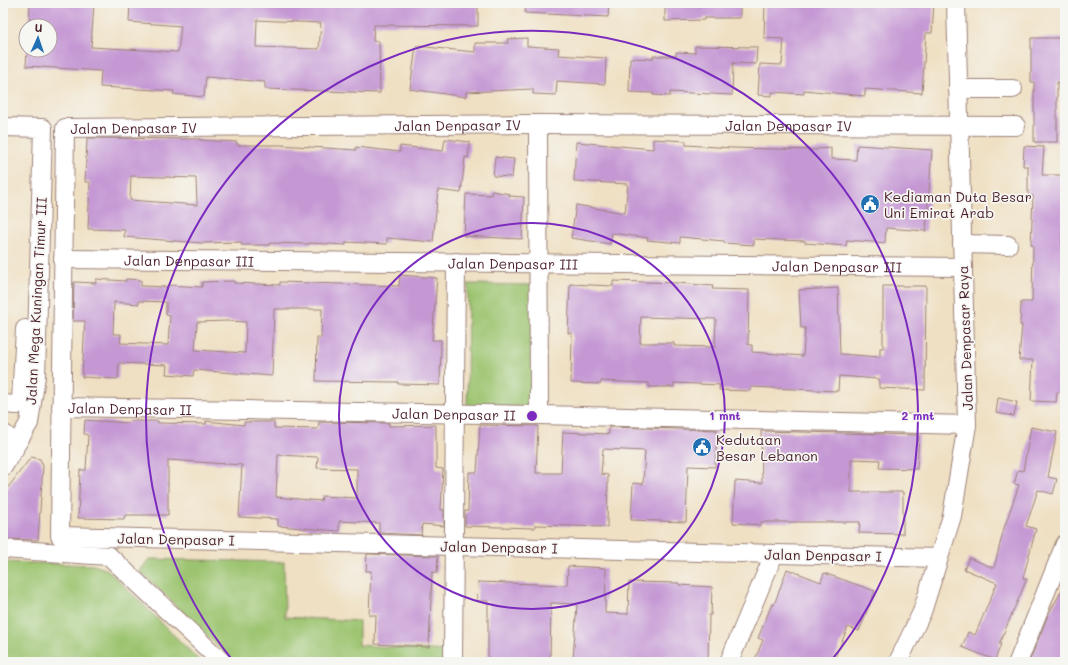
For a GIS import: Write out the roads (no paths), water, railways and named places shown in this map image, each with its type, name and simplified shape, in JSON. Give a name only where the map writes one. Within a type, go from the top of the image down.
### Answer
[{"type":"street","name":"Jalan Denpasar Raya","points":[[898,662],[922,612],[952,516],[967,426],[956,3]]},
{"type":"street","points":[[958,89],[1013,89]]},
{"type":"street","name":"Jalan Denpasar IV","points":[[538,124],[539,415]]},
{"type":"street","name":"Jalan Denpasar IV","points":[[60,536],[65,128],[538,124],[1016,126]]},
{"type":"street","name":"Jalan Mega Kuningan Timur III","points":[[3,127],[43,128],[36,376],[29,423],[3,467]]},
{"type":"street","points":[[962,244],[1008,245]]},
{"type":"street","name":"Jalan Denpasar III","points":[[63,259],[963,267]]},
{"type":"street","points":[[29,261],[21,400],[10,404],[29,423]]},
{"type":"street","points":[[452,662],[456,262]]},
{"type":"street","name":"Jalan Denpasar II","points":[[61,407],[455,413],[967,426]]},
{"type":"street","points":[[3,433],[9,438],[14,450]]},
{"type":"street","name":"Jalan Denpasar I","points":[[60,536],[939,558]]},
{"type":"street","points":[[1018,662],[1065,544]]},
{"type":"street","points":[[3,549],[109,556],[222,662]]},
{"type":"street","points":[[729,662],[774,554]]},
{"type":"place","name":"Kediaman Duta Besar Uni Emirat Arab","points":[[870,204]]},
{"type":"place","name":"Kedutaan Besar Lebanon","points":[[702,447]]}]
